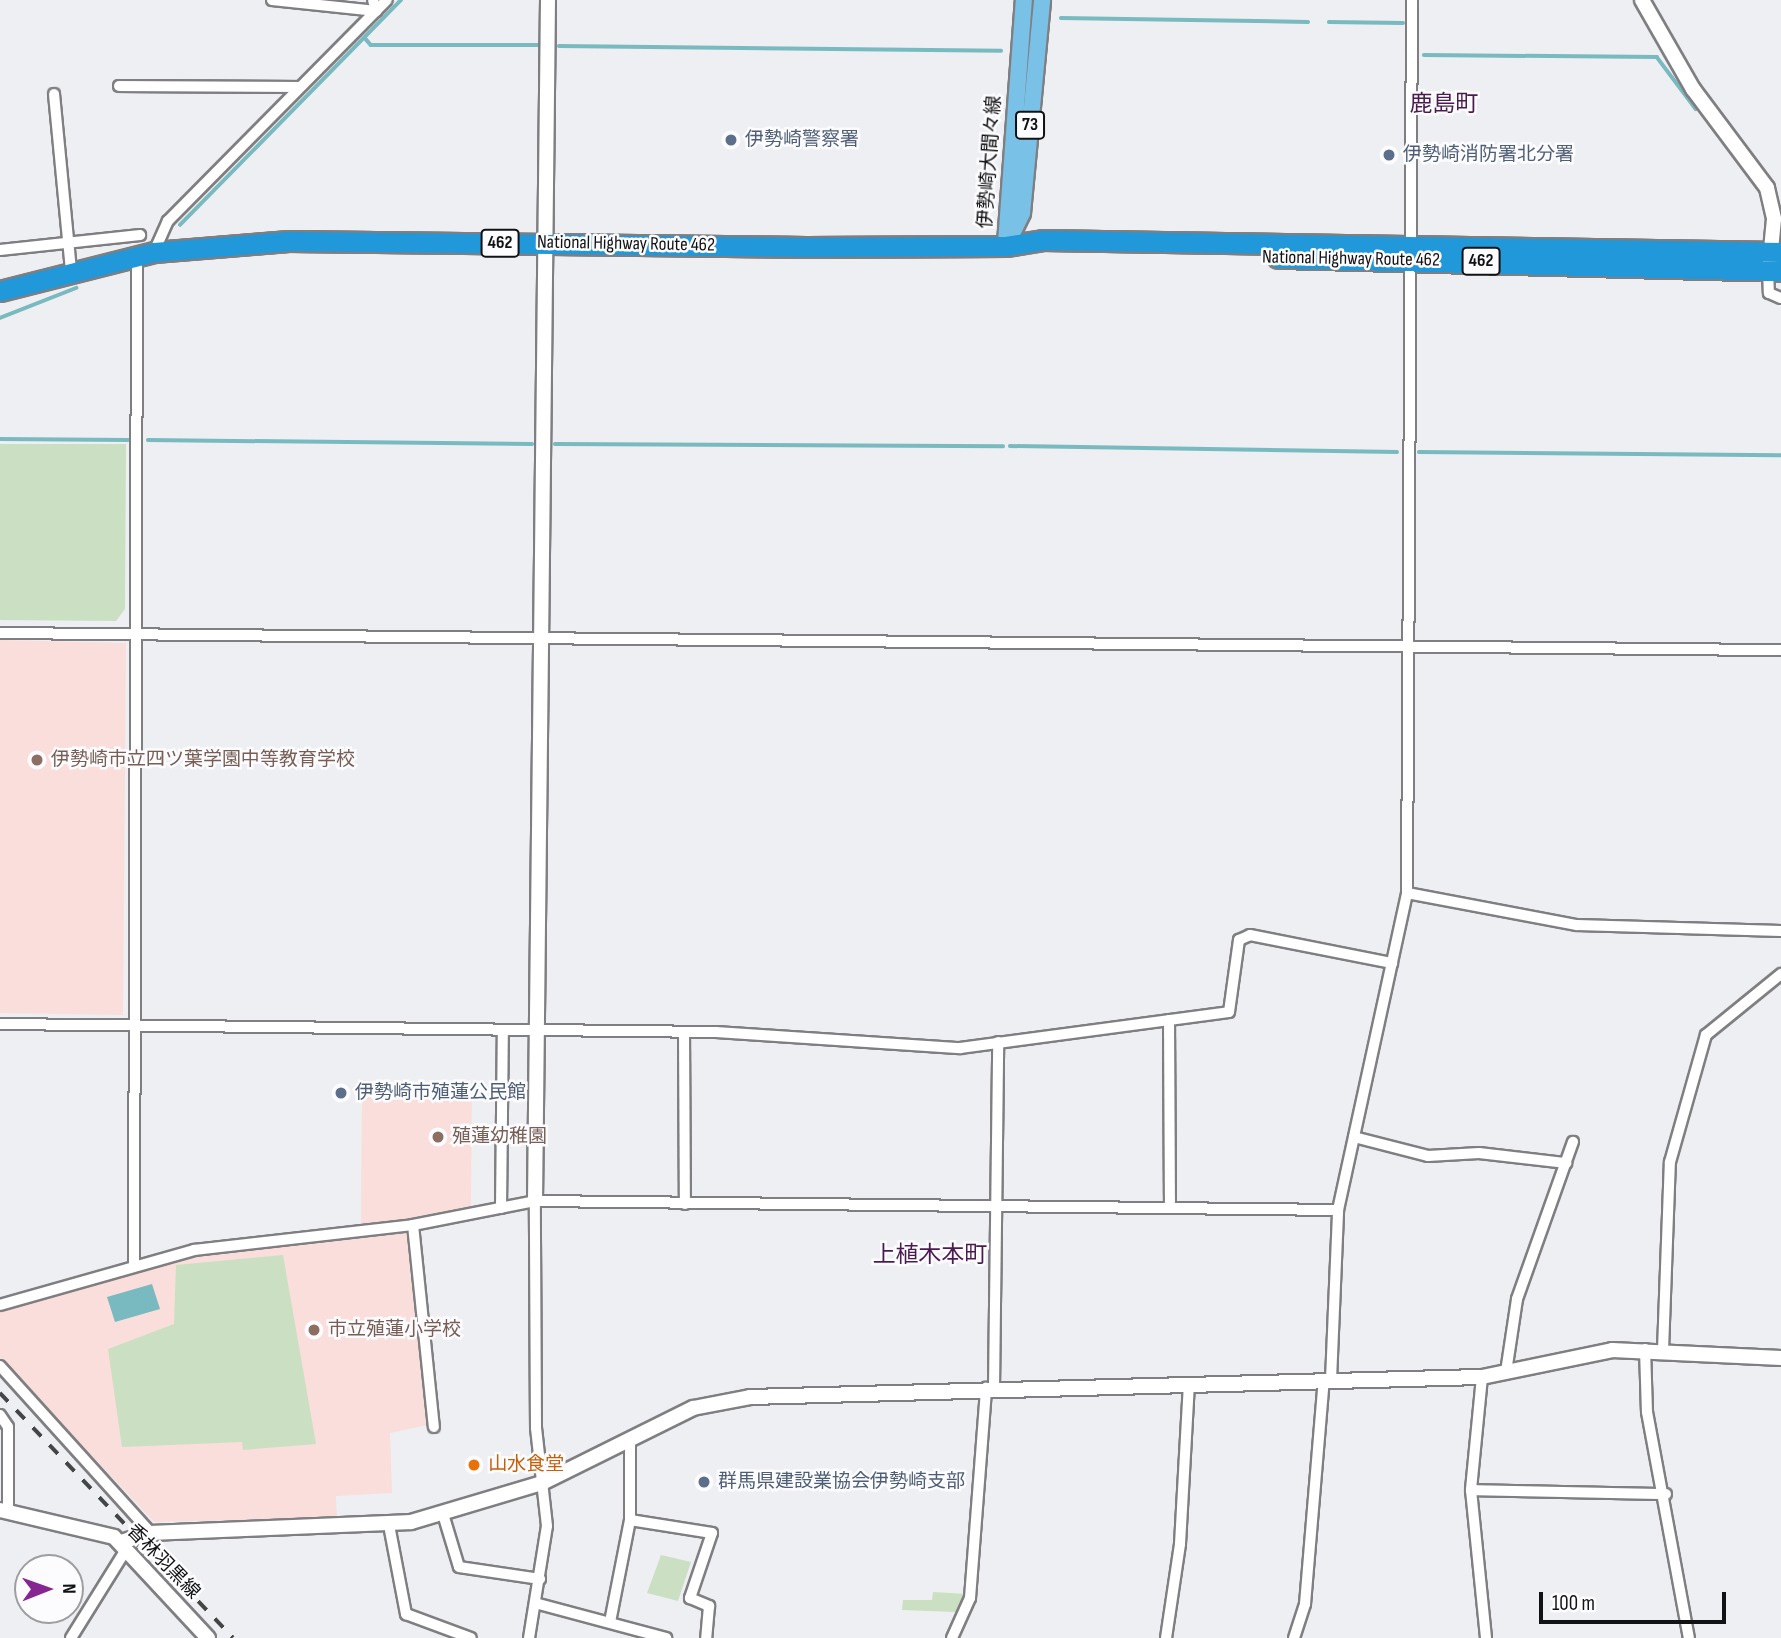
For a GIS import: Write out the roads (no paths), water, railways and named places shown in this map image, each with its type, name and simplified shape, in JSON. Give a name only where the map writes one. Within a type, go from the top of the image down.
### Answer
[{"type":"highway","name":"National Highway Route 462","points":[[0,291],[71,269],[146,253],[263,242],[1006,246],[1042,240],[1775,261]]},
{"type":"main road","name":"伊勢崎大間々線","points":[[1006,246],[1024,0]]},
{"type":"main road","name":"伊勢崎大間々線","points":[[1006,246],[1022,213],[1042,0]]},
{"type":"street","points":[[272,0],[374,6]]},
{"type":"street","points":[[134,1266],[130,1027],[135,633],[146,253],[168,221],[374,6],[387,0]]},
{"type":"street","points":[[528,1638],[547,1526],[542,1483],[535,1202],[535,1031],[548,0]]},
{"type":"street","points":[[1294,1638],[1305,1604],[1328,1380],[1338,1210],[1407,893],[1412,0]]},
{"type":"street","points":[[1642,0],[1693,89],[1767,188],[1775,261],[1769,293],[1781,298]]},
{"type":"street","points":[[119,86],[299,87]]},
{"type":"street","points":[[54,94],[66,243],[71,269]]},
{"type":"street","points":[[0,250],[140,235]]},
{"type":"street","points":[[0,632],[1781,650]]},
{"type":"street","points":[[1407,893],[1577,925],[1781,931]]},
{"type":"street","points":[[0,1024],[684,1032],[960,1048],[1229,1012],[1239,940],[1250,935],[1392,963]]},
{"type":"street","points":[[1663,1350],[1670,1162],[1706,1035],[1781,974]]},
{"type":"street","points":[[1169,1020],[1170,1208]]},
{"type":"street","points":[[501,1208],[503,1031]]},
{"type":"street","points":[[684,1032],[685,1204]]},
{"type":"street","points":[[952,1638],[970,1598],[990,1388],[998,1042]]},
{"type":"street","points":[[1354,1137],[1428,1156],[1479,1153],[1566,1163]]},
{"type":"street","points":[[1506,1372],[1517,1299],[1573,1142]]},
{"type":"street","points":[[0,1305],[194,1250],[413,1225],[535,1202],[1338,1210]]},
{"type":"street","points":[[413,1225],[434,1427]]},
{"type":"street","points":[[1645,1349],[1647,1412],[1666,1494],[1689,1638]]},
{"type":"street","points":[[71,1638],[124,1545],[150,1533],[389,1525],[443,1514],[542,1483],[693,1408],[751,1398],[990,1388],[1482,1377],[1645,1349],[1781,1358]]},
{"type":"street","points":[[0,1366],[150,1533]]},
{"type":"street","points":[[1482,1377],[1471,1490],[1486,1638]]},
{"type":"street","points":[[1166,1638],[1180,1544],[1189,1384]]},
{"type":"street","points":[[0,1415],[8,1427],[4,1511]]},
{"type":"street","points":[[610,1622],[630,1520],[630,1438]]},
{"type":"street","points":[[1471,1490],[1666,1494]]},
{"type":"street","name":"香林羽黒線","points":[[4,1511],[92,1528],[124,1545],[208,1638]]},
{"type":"street","points":[[443,1514],[459,1567],[540,1579]]},
{"type":"street","points":[[630,1520],[712,1533],[690,1598],[709,1606],[706,1638]]},
{"type":"street","points":[[389,1525],[406,1614],[471,1638]]},
{"type":"street","points":[[535,1603],[666,1638]]},
{"type":"water","points":[[152,1284],[160,1309],[115,1322],[107,1297]]},
{"type":"waterway","points":[[180,225],[401,0]]},
{"type":"waterway","points":[[1061,18],[1308,22]]},
{"type":"waterway","points":[[1329,22],[1403,23]]},
{"type":"waterway","points":[[365,38],[371,45],[539,45]]},
{"type":"waterway","points":[[559,46],[1001,51]]},
{"type":"waterway","points":[[1424,55],[1657,57],[1696,109]]},
{"type":"waterway","points":[[0,318],[76,288]]},
{"type":"waterway","points":[[0,439],[128,440]]},
{"type":"waterway","points":[[148,440],[532,444]]},
{"type":"waterway","points":[[555,444],[1003,446]]},
{"type":"waterway","points":[[1010,446],[1397,452]]},
{"type":"waterway","points":[[1419,452],[1781,455]]},
{"type":"railway","points":[[0,1393],[233,1638]]},
{"type":"place","name":"伊勢崎警察署","points":[[731,140]]},
{"type":"place","name":"伊勢崎消防署北分署","points":[[1389,155]]},
{"type":"place","name":"伊勢崎市立四ツ葉学園中等教育学校","points":[[37,760]]},
{"type":"place","name":"伊勢崎市殖蓮公民館","points":[[341,1093]]},
{"type":"place","name":"殖蓮幼稚園","points":[[438,1137]]},
{"type":"place","name":"市立殖蓮小学校","points":[[314,1330]]},
{"type":"place","name":"山水食堂","points":[[474,1465]]},
{"type":"place","name":"群馬県建設業協会伊勢崎支部","points":[[704,1482]]},
{"type":"district","name":"鹿島町","points":[[1444,104]]},
{"type":"district","name":"上植木本町","points":[[930,1255]]}]
